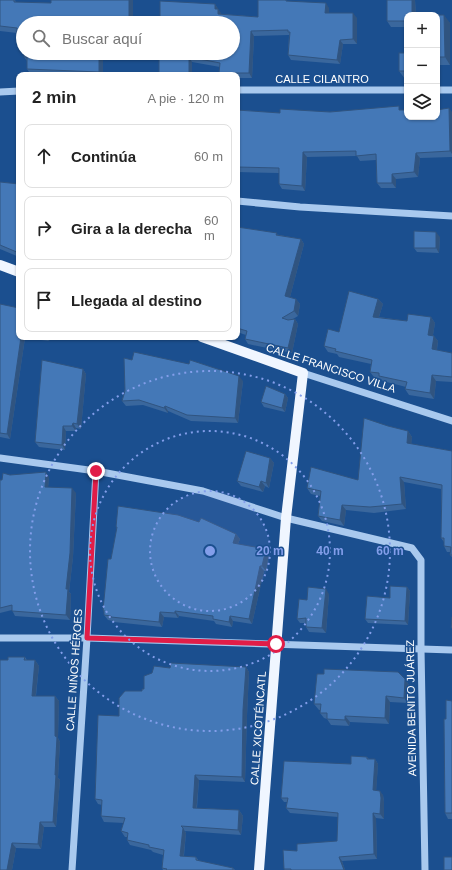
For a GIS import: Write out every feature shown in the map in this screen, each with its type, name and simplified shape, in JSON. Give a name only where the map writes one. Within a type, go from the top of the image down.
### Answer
[{"type":"main road","points":[[0,265],[16,271]]},
{"type":"main road","name":"CALLE FRANCISCO VILLA","points":[[210,340],[304,373]]},
{"type":"main road","name":"CALLE XICOTÉNCATL","points":[[260,870],[286,518],[304,373]]},
{"type":"street","name":"CALLE CILANTRO","points":[[240,90],[404,90]]},
{"type":"street","points":[[440,90],[452,90]]},
{"type":"street","points":[[0,92],[16,91]]},
{"type":"street","points":[[240,201],[300,207],[452,216]]},
{"type":"street","name":"CALLE FRANCISCO VILLA","points":[[304,373],[452,421]]},
{"type":"street","points":[[0,458],[96,471],[203,491],[286,518]]},
{"type":"street","name":"CALLE NIÑOS HÉROES","points":[[72,870],[96,471]]},
{"type":"street","name":"AVENIDA BENITO JUÁREZ","points":[[286,518],[412,548],[421,560],[425,870]]},
{"type":"street","points":[[0,638],[87,638],[452,650]]},
{"type":"building","points":[[0,0],[51,3],[51,0],[129,0],[129,16],[16,16],[16,28],[0,26]]},
{"type":"building","points":[[258,0],[286,0],[326,3],[325,13],[353,13],[353,39],[340,40],[337,60],[288,55],[290,32],[288,32],[288,30],[251,31],[249,73],[219,72],[220,63],[204,60],[240,60],[240,16],[160,16],[160,1],[215,4],[215,9],[218,9],[218,14],[258,17]]},
{"type":"building","points":[[387,0],[412,0],[412,12],[404,12],[404,21],[387,21]]},
{"type":"building","points":[[440,15],[444,15],[445,57],[440,57]]},
{"type":"building","points":[[399,53],[404,53],[404,71],[399,71]]},
{"type":"building","points":[[27,60],[99,60],[99,72],[27,69]]},
{"type":"building","points":[[159,60],[189,60],[189,72],[159,72]]},
{"type":"building","points":[[399,106],[399,110],[404,110],[404,120],[440,120],[440,110],[449,108],[450,151],[416,153],[414,172],[392,174],[392,183],[377,183],[376,154],[356,156],[356,151],[303,152],[302,186],[279,184],[279,168],[240,167],[240,110],[280,113],[280,109],[330,112]]},
{"type":"building","points":[[0,182],[16,184],[16,252],[0,245]]},
{"type":"building","points":[[240,227],[277,233],[276,235],[301,239],[285,296],[296,299],[294,311],[282,318],[288,320],[295,319],[288,348],[245,339],[247,331],[240,329]]},
{"type":"building","points":[[414,231],[436,232],[436,248],[414,248]]},
{"type":"building","points":[[349,291],[378,299],[373,317],[407,321],[408,314],[431,317],[428,335],[434,336],[432,349],[452,353],[452,377],[432,375],[430,393],[405,389],[407,382],[379,376],[379,373],[370,372],[372,360],[335,351],[336,349],[324,346],[328,329],[339,332]]},
{"type":"building","points":[[0,304],[16,307],[16,340],[21,340],[7,434],[0,433]]},
{"type":"building","points":[[134,352],[189,364],[190,360],[239,376],[235,418],[187,415],[165,406],[164,408],[139,400],[122,401],[125,391],[124,358],[132,360]]},
{"type":"building","points":[[42,360],[83,369],[77,424],[73,423],[72,426],[63,426],[62,445],[35,442]]},
{"type":"building","points":[[266,386],[285,394],[282,408],[261,402]]},
{"type":"building","points":[[364,418],[408,431],[407,443],[452,451],[452,555],[450,555],[451,547],[444,546],[444,538],[441,538],[442,485],[400,477],[402,504],[370,507],[342,505],[340,520],[318,516],[321,491],[307,488],[311,467],[358,480]]},
{"type":"building","points":[[246,451],[270,458],[266,483],[261,481],[259,487],[237,481]]},
{"type":"building","points":[[46,472],[45,487],[72,488],[70,553],[66,589],[68,589],[66,615],[12,611],[12,605],[0,608],[0,480],[2,480],[3,473],[10,475]]},
{"type":"building","points":[[118,506],[178,515],[199,522],[201,518],[236,534],[233,543],[266,549],[262,566],[260,566],[249,619],[230,616],[229,622],[213,619],[213,616],[175,611],[175,613],[160,612],[159,622],[104,615],[103,610],[108,559],[111,559],[117,527]]},
{"type":"building","points":[[390,586],[407,587],[405,621],[365,619],[367,596],[390,598]]},
{"type":"building","points":[[308,587],[326,589],[322,628],[306,627],[306,618],[297,619],[299,599],[307,600]]},
{"type":"building","points":[[8,657],[25,657],[24,660],[35,660],[32,696],[55,696],[55,736],[57,737],[56,775],[53,822],[40,822],[38,844],[12,843],[7,870],[0,870],[0,660],[8,660]]},
{"type":"building","points":[[171,663],[246,667],[243,710],[242,777],[195,775],[193,808],[239,810],[238,830],[181,826],[183,828],[180,856],[196,857],[196,860],[233,868],[233,870],[166,870],[167,869],[162,868],[164,850],[127,840],[128,833],[121,831],[125,818],[101,816],[102,800],[95,799],[98,715],[119,716],[119,698],[125,691],[142,691],[142,689],[144,689],[144,676],[152,673],[154,666],[170,668]]},
{"type":"building","points":[[324,669],[398,672],[405,679],[404,698],[386,696],[385,718],[345,716],[345,720],[327,719],[327,713],[320,713],[321,704],[314,704],[317,674],[324,674]]},
{"type":"building","points":[[446,700],[452,701],[452,813],[445,813],[444,719],[446,719]]},
{"type":"building","points":[[351,756],[375,759],[373,790],[380,791],[381,798],[380,814],[373,813],[374,854],[339,857],[344,870],[284,869],[283,850],[297,851],[297,844],[337,841],[338,813],[286,808],[288,798],[281,798],[284,761],[351,764]]},
{"type":"building","points":[[444,857],[452,857],[452,870],[444,870]]},
{"type":"route","points":[[96,471],[87,638],[276,644]]}]
